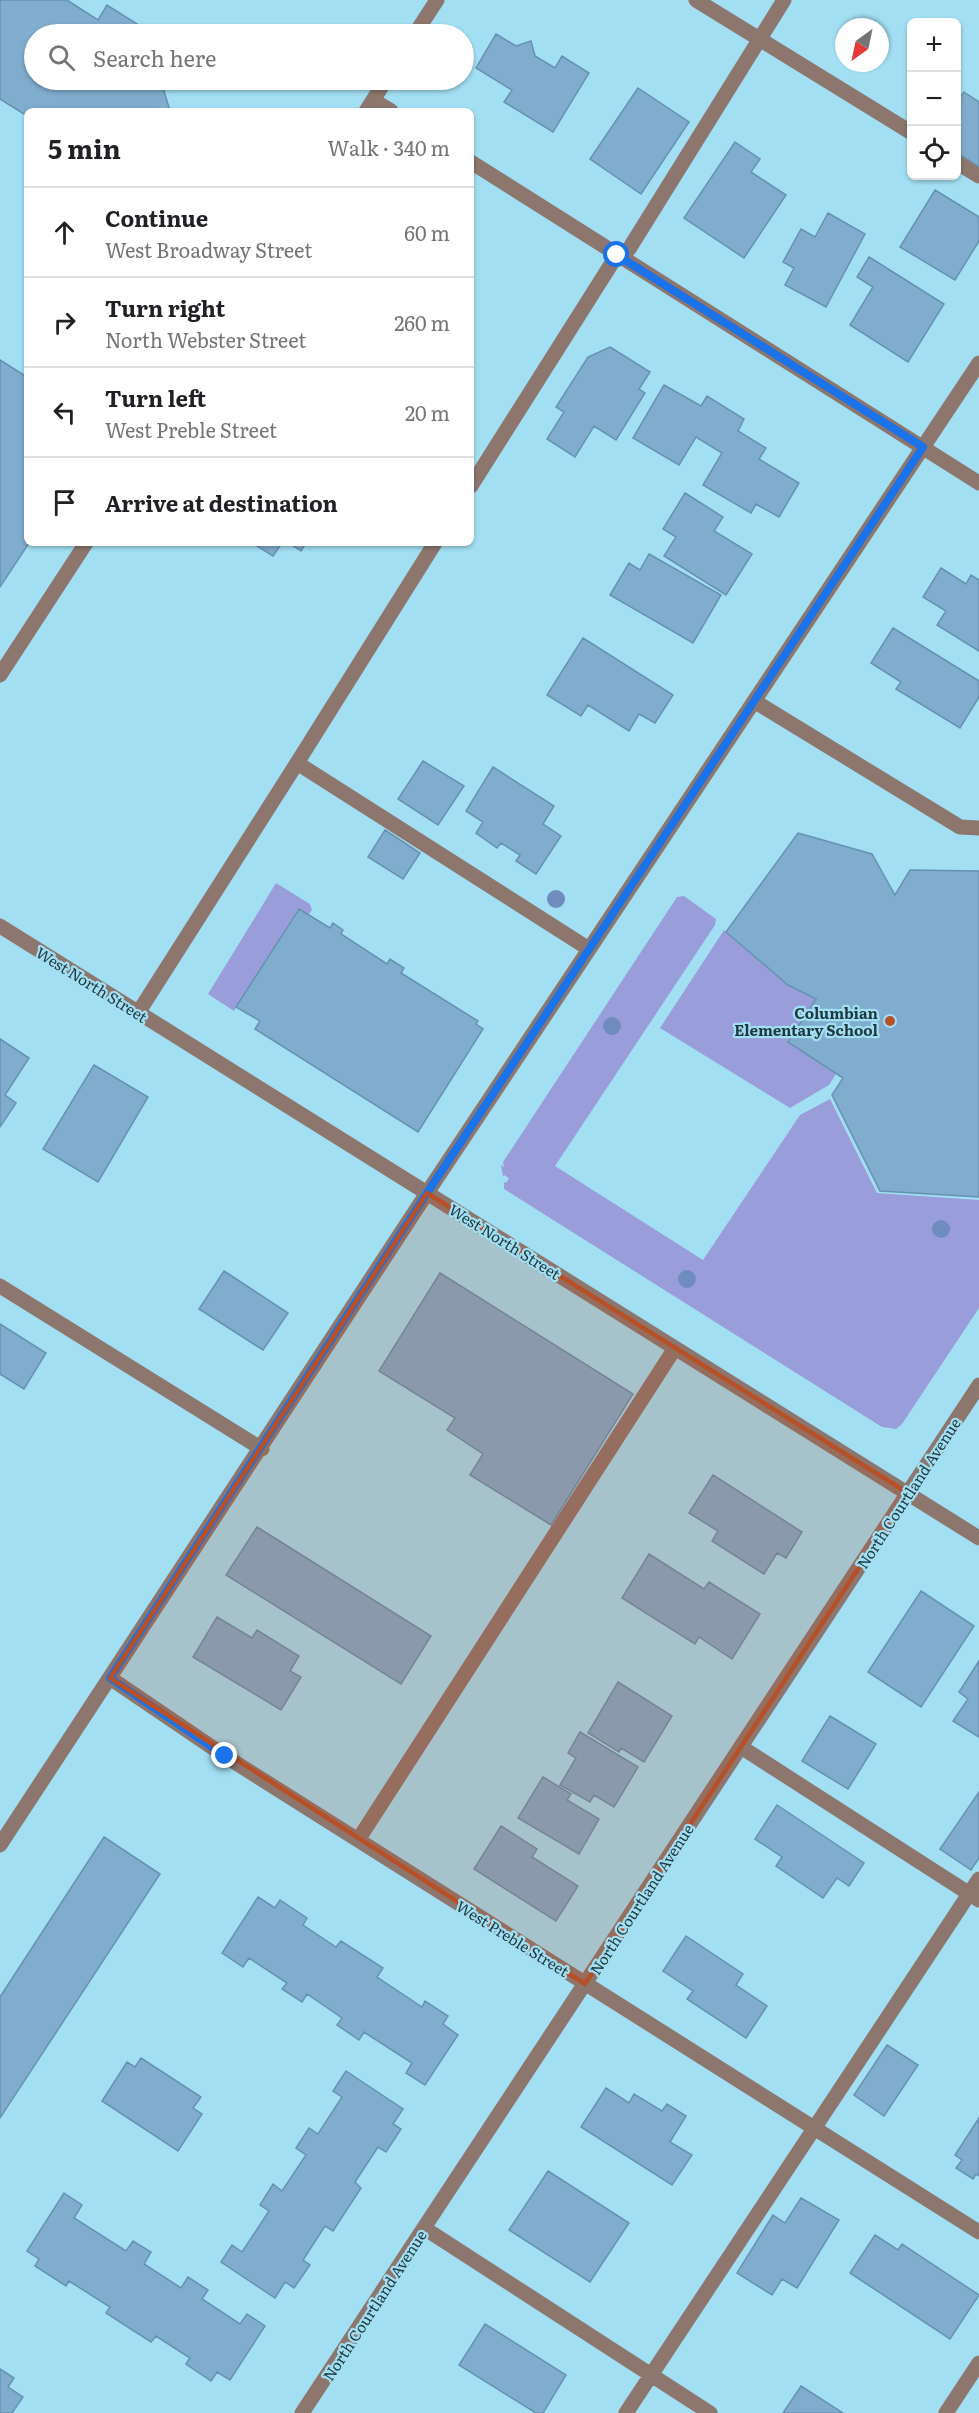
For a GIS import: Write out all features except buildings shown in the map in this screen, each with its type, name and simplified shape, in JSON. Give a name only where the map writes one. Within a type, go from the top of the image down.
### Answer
[{"type":"street","points":[[421,24],[437,0]]},
{"type":"street","points":[[696,0],[907,130]]},
{"type":"street","points":[[474,481],[617,255],[629,249],[784,0]]},
{"type":"street","points":[[370,105],[380,90]]},
{"type":"street","points":[[474,164],[979,483]]},
{"type":"street","points":[[961,165],[979,176]]},
{"type":"street","points":[[0,1845],[262,1449],[427,1193],[979,363]]},
{"type":"street","points":[[0,675],[84,546]]},
{"type":"street","points":[[138,1013],[433,546]]},
{"type":"street","points":[[754,701],[960,827],[979,828]]},
{"type":"street","points":[[297,762],[589,949]]},
{"type":"street","name":"West North Street","points":[[0,926],[979,1538]]},
{"type":"street","points":[[0,1286],[262,1449]]},
{"type":"street","points":[[358,1840],[675,1348]]},
{"type":"street","name":"North Courtland Avenue","points":[[302,2413],[979,1385]]},
{"type":"street","name":"West Preble Street","points":[[110,1678],[225,1756],[979,2232]]},
{"type":"street","points":[[741,1747],[974,1897]]},
{"type":"street","points":[[626,2413],[814,2129],[974,1897],[979,1879]]},
{"type":"street","points":[[424,2228],[710,2413]]},
{"type":"street","points":[[946,2413],[979,2363]]},
{"type":"highlighted area","points":[[427,1193],[908,1493],[585,1984],[110,1678]]},
{"type":"shaded area","points":[[276,883],[310,904],[312,910],[308,915],[298,909],[234,1011],[208,994]]},
{"type":"shaded area","points":[[684,896],[716,919],[715,925],[555,1166],[703,1260],[800,1115],[830,1099],[877,1193],[979,1200],[979,1308],[902,1424],[896,1429],[882,1427],[504,1189],[504,1182],[506,1183],[509,1178],[504,1175],[503,1177],[501,1165],[504,1167],[503,1162],[677,897]]},
{"type":"shaded area","points":[[724,930],[788,985],[816,999],[788,1042],[836,1074],[829,1085],[790,1108],[660,1028]]},
{"type":"place","name":"Columbian Elementary School","points":[[890,1021]]},
{"type":"route","points":[[225,1756],[110,1678],[262,1449],[427,1193],[923,447],[617,255]]}]
